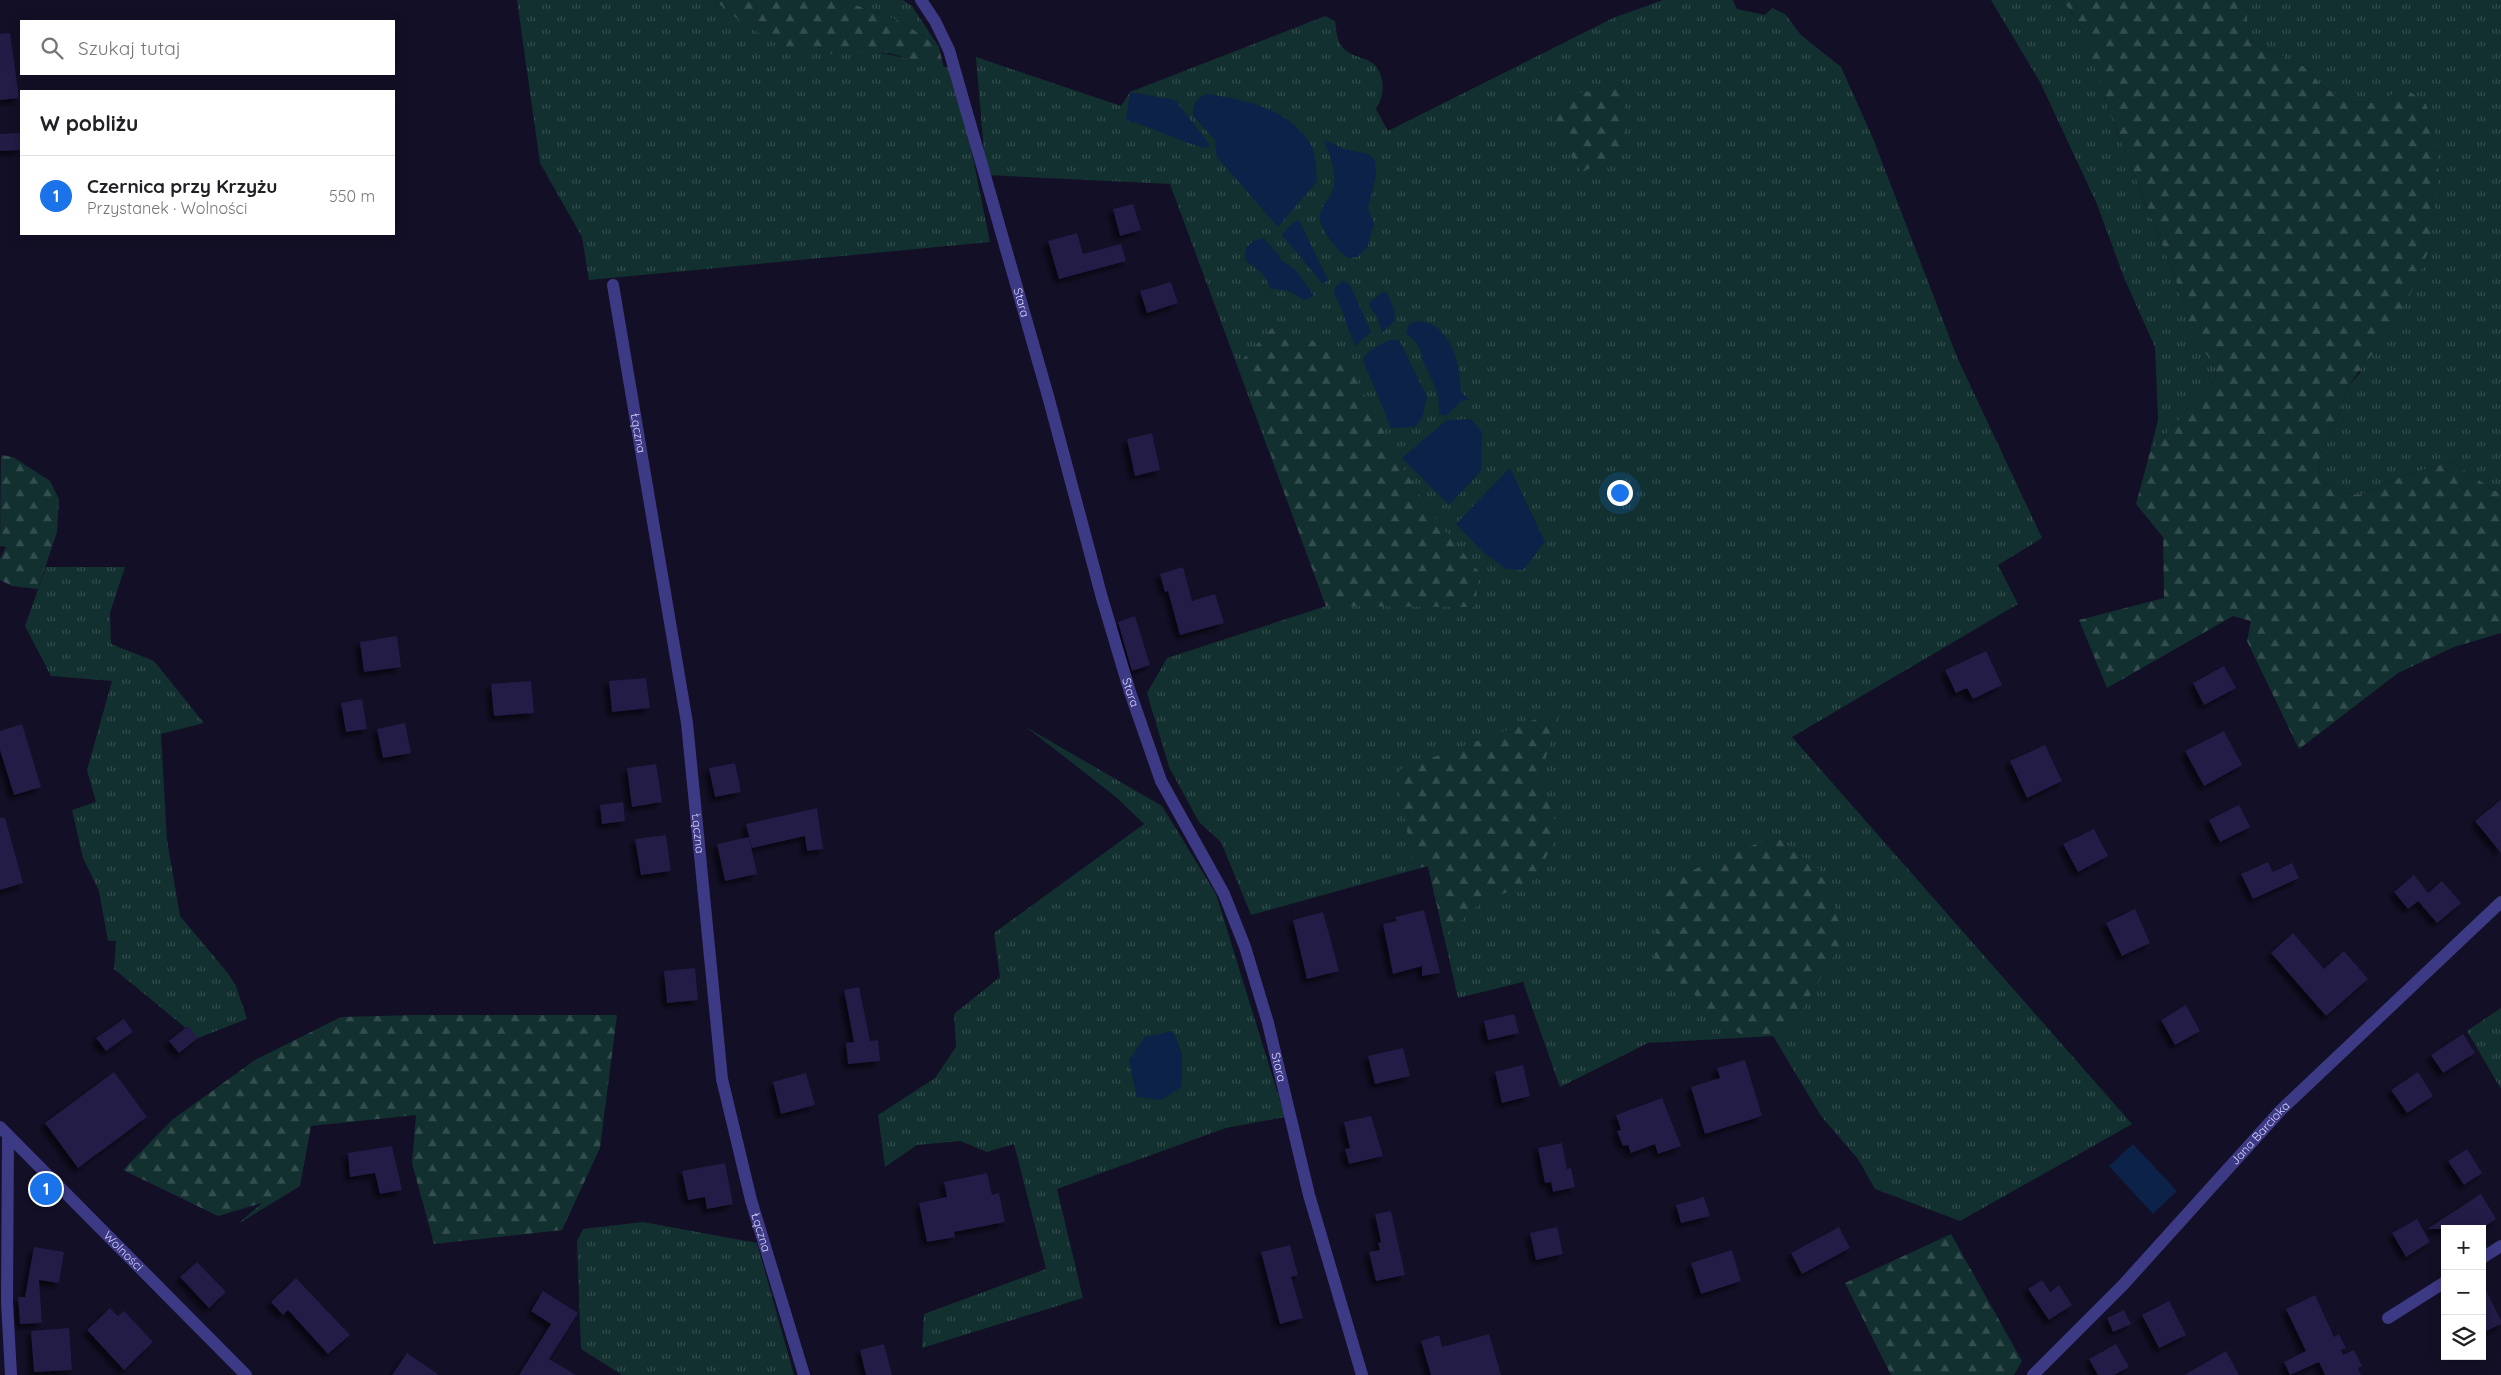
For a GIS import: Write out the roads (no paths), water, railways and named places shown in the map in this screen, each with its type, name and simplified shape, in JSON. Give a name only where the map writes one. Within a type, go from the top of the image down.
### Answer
[{"type":"street","name":"Stara","points":[[921,0],[935,21],[950,50],[1040,368],[1102,598],[1133,701],[1161,780],[1224,894],[1245,946],[1268,1024],[1309,1195],[1362,1375]]},
{"type":"street","name":"Łączna","points":[[613,285],[686,723],[722,1079],[751,1200],[804,1375]]},
{"type":"street","name":"Jana Barcioka","points":[[2032,1375],[2123,1286],[2281,1110],[2501,902]]},
{"type":"street","points":[[4,1132],[7,1302],[11,1375]]},
{"type":"street","name":"Wolności","points":[[4,1132],[246,1375]]},
{"type":"street","points":[[2486,1255],[2501,1246]]},
{"type":"street","points":[[2388,1318],[2441,1285]]},
{"type":"water","points":[[1130,92],[1175,100],[1210,145],[1205,148],[1126,120]]},
{"type":"water","points":[[1206,94],[1250,103],[1277,113],[1300,131],[1310,143],[1315,156],[1317,181],[1278,227],[1217,157],[1215,140],[1193,116],[1196,102]]},
{"type":"water","points":[[1324,140],[1344,149],[1368,154],[1375,160],[1376,176],[1368,208],[1374,223],[1368,246],[1358,257],[1348,258],[1343,254],[1328,236],[1321,222],[1321,210],[1332,192],[1335,180],[1332,163]]},
{"type":"water","points":[[1299,220],[1328,280],[1323,284],[1282,235],[1289,226]]},
{"type":"water","points":[[1263,238],[1281,260],[1297,271],[1314,296],[1304,300],[1289,291],[1271,289],[1263,274],[1245,260],[1246,248],[1253,241]]},
{"type":"water","points":[[1343,281],[1350,285],[1371,332],[1355,346],[1338,300],[1334,295],[1335,287]]},
{"type":"water","points":[[1383,292],[1387,293],[1394,310],[1395,320],[1382,333],[1377,316],[1369,303]]},
{"type":"water","points":[[1418,321],[1430,323],[1447,338],[1458,364],[1461,392],[1469,400],[1461,401],[1446,416],[1439,414],[1436,389],[1424,364],[1420,349],[1406,332],[1409,324]]},
{"type":"water","points":[[1389,340],[1399,340],[1427,397],[1422,418],[1415,427],[1391,428],[1363,360],[1369,351]]},
{"type":"water","points":[[1471,419],[1482,432],[1481,471],[1449,505],[1402,458],[1447,420]]},
{"type":"water","points":[[1510,468],[1545,542],[1523,570],[1506,569],[1482,551],[1456,524]]},
{"type":"water","points":[[1173,1031],[1182,1054],[1182,1086],[1162,1100],[1137,1097],[1129,1060],[1145,1037]]},
{"type":"water","points":[[2133,1144],[2177,1191],[2153,1214],[2109,1166]]},
{"type":"place","name":"Czernica przy Krzyżu","points":[[46,1189]]}]
